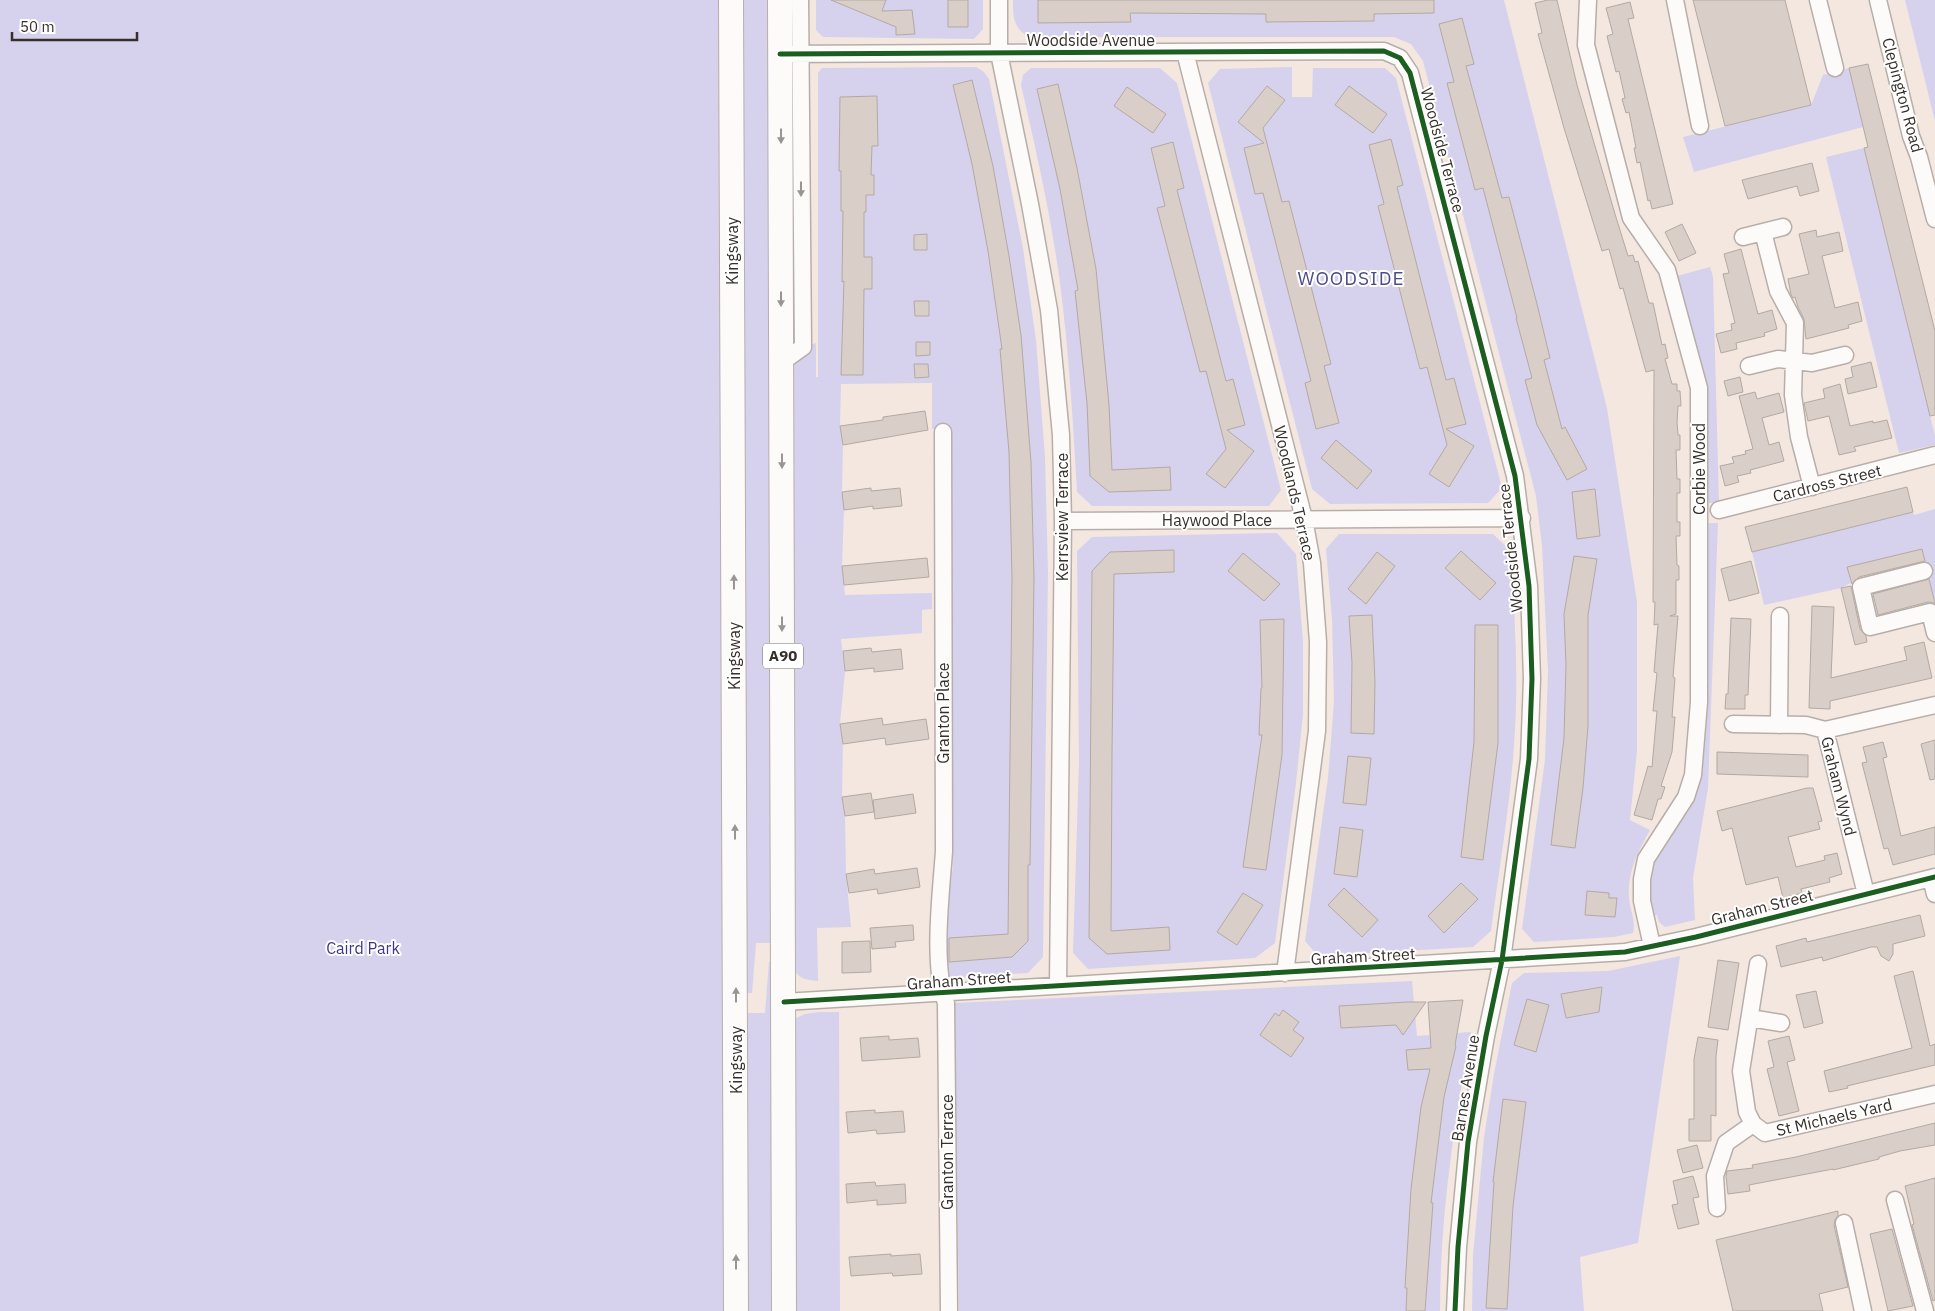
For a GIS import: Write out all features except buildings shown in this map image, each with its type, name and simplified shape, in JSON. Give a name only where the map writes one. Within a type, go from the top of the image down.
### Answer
[{"type":"highway","name":"Kingsway","points":[[731,0],[736,1311]]},
{"type":"highway","name":"A90","points":[[780,0],[790,53],[791,104],[782,362],[784,1311]]},
{"type":"street","points":[[790,53],[800,0]]},
{"type":"street","name":"Kerrsview Terrace","points":[[999,0],[999,53],[1030,204],[1049,310],[1061,435],[1063,520],[1058,986]]},
{"type":"street","name":"Corbie Wood","points":[[1588,0],[1586,45],[1630,218],[1667,270],[1699,388],[1699,702],[1693,775],[1686,797],[1646,859],[1642,879],[1642,901],[1652,946]]},
{"type":"street","points":[[1676,0],[1700,126]]},
{"type":"street","points":[[1818,0],[1835,68]]},
{"type":"street","name":"Clepington Road","points":[[1878,0],[1911,136],[1919,156],[1935,219]]},
{"type":"street","name":"Woodside Avenue","points":[[790,53],[1384,51],[1400,58]]},
{"type":"street","name":"Woodlands Terrace","points":[[1185,52],[1304,519],[1312,564],[1318,642],[1317,731],[1285,973]]},
{"type":"street","name":"Woodside Terrace","points":[[1400,58],[1410,73],[1515,476],[1522,518],[1529,586],[1532,679],[1529,759],[1502,960]]},
{"type":"street","points":[[1743,237],[1783,227]]},
{"type":"street","points":[[1763,232],[1778,291],[1795,323],[1793,395],[1799,437],[1812,487]]},
{"type":"street","points":[[1749,366],[1778,359],[1812,363],[1845,355]]},
{"type":"street","name":"Granton Place","points":[[942,432],[944,851],[939,912],[940,983],[943,994]]},
{"type":"street","name":"Cardross Street","points":[[1719,510],[1935,455]]},
{"type":"street","name":"Haywood Place","points":[[1063,520],[1522,518]]},
{"type":"street","points":[[1924,571],[1861,586],[1870,627],[1930,612],[1935,633]]},
{"type":"street","points":[[1779,725],[1780,616]]},
{"type":"street","name":"Graham Wynd","points":[[1866,894],[1825,730],[1935,704]]},
{"type":"street","points":[[1734,724],[1806,725],[1825,730]]},
{"type":"street","name":"Graham Street","points":[[784,1002],[1626,952],[1696,937],[1866,894],[1934,883]]},
{"type":"street","name":"Barnes Avenue","points":[[1455,1311],[1458,1247],[1468,1142],[1486,1036],[1502,960]]},
{"type":"street","name":"St Michaels Yard","points":[[1758,964],[1741,1071],[1747,1112],[1753,1124],[1765,1132],[1935,1094]]},
{"type":"street","name":"Granton Terrace","points":[[943,994],[946,1003],[949,1311]]},
{"type":"street","points":[[1750,1018],[1781,1023]]},
{"type":"street","points":[[1717,1208],[1715,1176],[1726,1143],[1753,1124]]},
{"type":"street","points":[[1895,1200],[1925,1311]]},
{"type":"street","points":[[1844,1223],[1863,1311]]},
{"type":"green space","name":"Caird Park","points":[[0,0],[723,0],[727,1311],[0,1311]]},
{"type":"green space","points":[[741,0],[771,0],[774,943],[756,943],[752,993],[747,993]]},
{"type":"green space","points":[[816,0],[983,0],[983,29],[974,39],[823,37],[816,30]]},
{"type":"green space","points":[[1013,0],[1504,0],[1607,408],[1637,602],[1637,751],[1630,820],[1650,830],[1638,854],[1630,880],[1629,898],[1634,928],[1633,933],[1614,937],[1534,942],[1522,929],[1545,760],[1548,671],[1542,546],[1536,496],[1423,61],[1411,44],[1394,37],[1029,37],[1017,26],[1013,12]]},
{"type":"green space","points":[[1905,0],[1935,0],[1935,121]]},
{"type":"green space","points":[[976,67],[984,72],[989,79],[1023,248],[1036,340],[1045,457],[1048,572],[1043,957],[1028,973],[946,978],[945,922],[953,867],[951,430],[932,429],[932,383],[841,384],[840,426],[843,445],[842,492],[844,510],[842,566],[845,595],[932,593],[932,609],[922,610],[922,633],[841,639],[845,671],[840,724],[843,744],[842,797],[845,816],[846,874],[851,927],[817,928],[818,981],[810,980],[801,977],[793,969],[790,365],[803,347],[816,343],[816,377],[818,377],[818,73],[822,68]]},
{"type":"green space","points":[[1292,67],[1292,97],[1312,97],[1313,68],[1385,68],[1396,78],[1502,488],[1488,503],[1330,504],[1312,489],[1208,83],[1220,69]]},
{"type":"green space","points":[[1031,68],[1160,68],[1177,83],[1281,490],[1269,506],[1092,506],[1077,492],[1068,361],[1060,283],[1048,208],[1021,85],[1023,75]]},
{"type":"green space","points":[[1849,68],[1863,127],[1694,172],[1683,137],[1811,105],[1823,75]]},
{"type":"green space","points":[[791,119],[796,119],[798,337],[791,343]]},
{"type":"green space","points":[[1864,148],[1935,436],[1935,445],[1899,453],[1826,157]]},
{"type":"green space","points":[[1710,267],[1713,277],[1719,503],[1706,503],[1706,388],[1677,276]]},
{"type":"green space","points":[[1935,509],[1935,603],[1922,549],[1848,567],[1851,583],[1841,588],[1764,605],[1752,552],[1913,512],[1914,515]]},
{"type":"green space","points":[[1706,523],[1718,523],[1708,788],[1693,878],[1695,920],[1665,927],[1659,922],[1657,915],[1653,916],[1648,896],[1649,873],[1662,846],[1692,797]]},
{"type":"green space","points":[[1277,533],[1296,554],[1303,642],[1303,714],[1275,943],[1255,958],[1088,969],[1073,953],[1079,761],[1077,551],[1092,537]]},
{"type":"green space","points":[[1339,534],[1493,534],[1510,550],[1516,672],[1512,768],[1491,931],[1473,947],[1318,956],[1305,941],[1328,778],[1334,701],[1332,619],[1326,549]]},
{"type":"green space","points":[[1680,956],[1638,1243],[1580,1257],[1584,1311],[1472,1311],[1473,1255],[1484,1137],[1512,983],[1524,973],[1608,971]]},
{"type":"green space","points":[[769,962],[774,962],[775,1311],[746,1311],[745,1013],[765,1013]]},
{"type":"green space","points":[[1412,981],[1417,1036],[1471,1032],[1459,1101],[1445,1206],[1440,1311],[959,1311],[954,1003]]},
{"type":"green space","points":[[839,1012],[840,1311],[795,1311],[794,1019],[805,1014]]},
{"type":"cycle path","points":[[780,54],[1384,51],[1400,58],[1410,73],[1515,476],[1529,586],[1532,679],[1529,759],[1502,960],[1486,1036],[1468,1142],[1458,1247],[1455,1311]]},
{"type":"cycle path","points":[[784,1002],[1625,952],[1696,937],[1935,877]]},
{"type":"district","name":"WOODSIDE","points":[[1351,278]]}]
